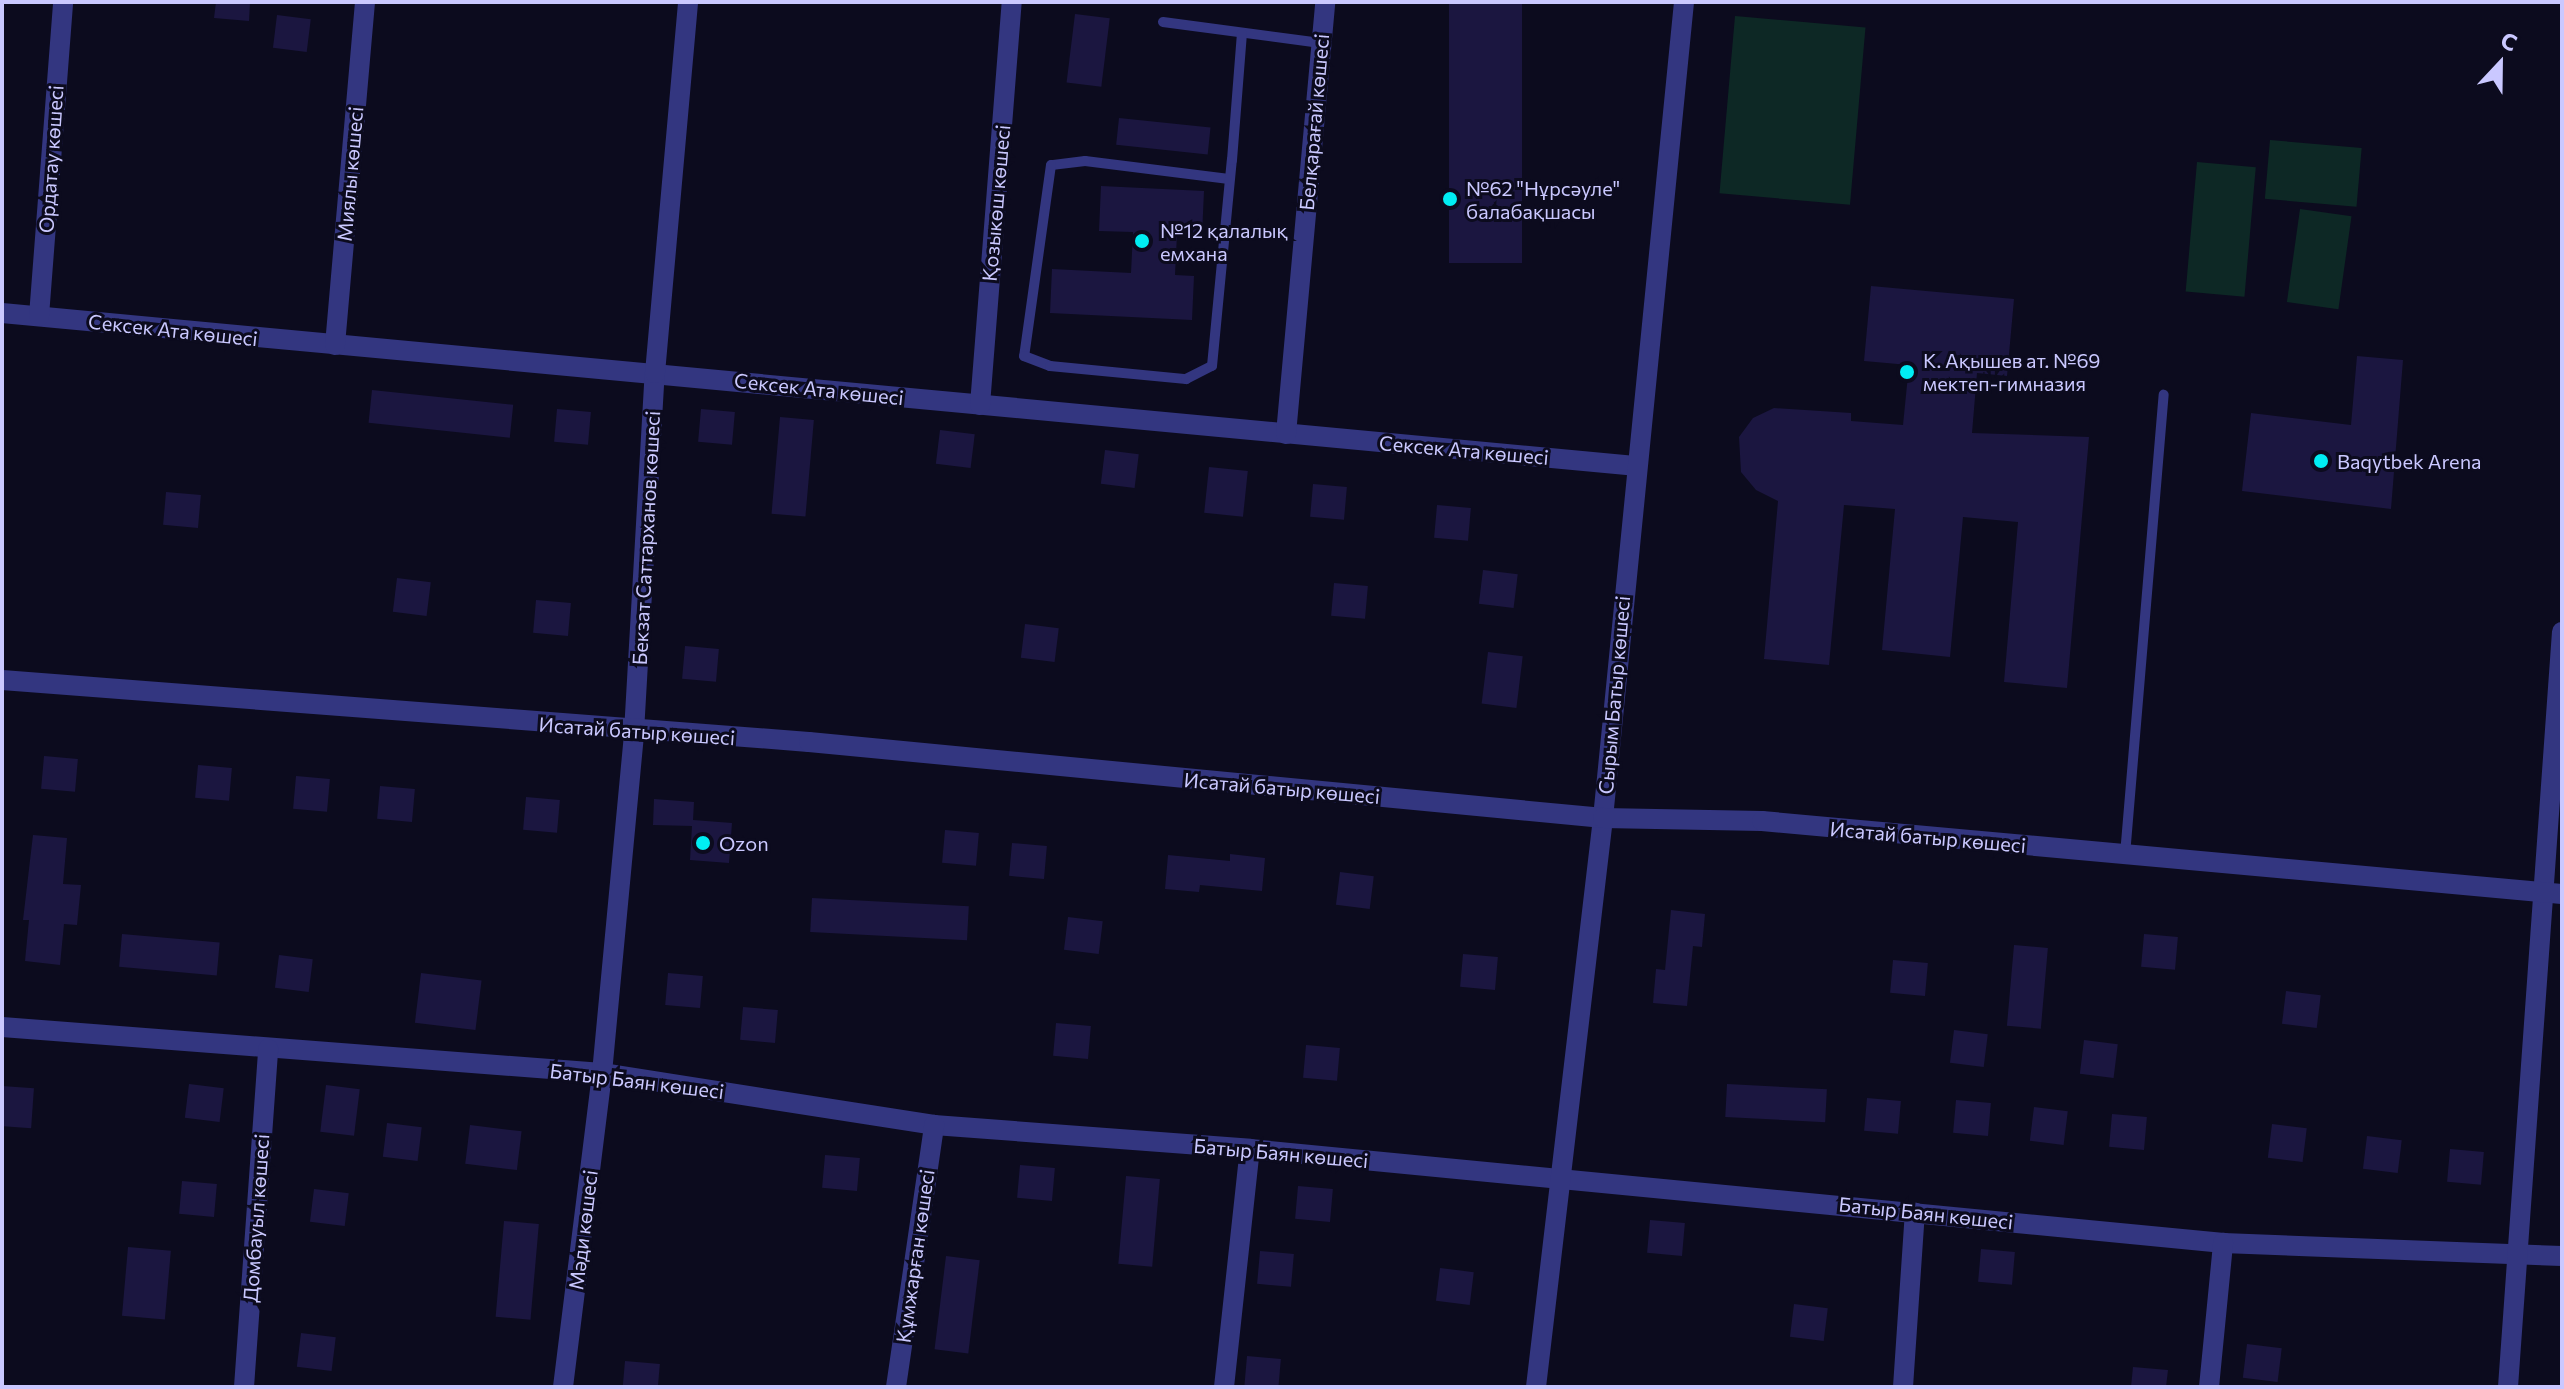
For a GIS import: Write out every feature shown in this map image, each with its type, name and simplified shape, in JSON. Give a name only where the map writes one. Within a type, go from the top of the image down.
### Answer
[{"type":"street","name":"Ордатау көшесі","points":[[39,316],[63,2]]},
{"type":"street","name":"Миялы көшесі","points":[[335,345],[365,2]]},
{"type":"street","name":"Бекзат Саттарханов көшесі","points":[[602,1073],[634,732],[655,373],[688,2]]},
{"type":"street","name":"Қозыкөш көшесі","points":[[980,405],[1012,2]]},
{"type":"street","name":"Белқарағай көшесі","points":[[1286,434],[1325,2]]},
{"type":"street","name":"Сырым Батыр көшесі","points":[[1536,1387],[1603,818],[1635,466],[1684,2]]},
{"type":"street","name":"Сексек Ата көшесі","points":[[2,313],[1635,466]]},
{"type":"street","points":[[2508,1387],[2553,894],[2562,632]]},
{"type":"street","name":"Исатай батыр көшесі","points":[[2,680],[634,732],[809,742],[1603,818],[1762,821],[2553,894]]},
{"type":"street","name":"Батыр Баян көшесі","points":[[2,1027],[602,1073],[934,1125],[1250,1149],[2223,1243],[2521,1252],[2562,1256]]},
{"type":"street","name":"Домбауыл көшесі","points":[[244,1387],[268,1049]]},
{"type":"street","name":"Мәди көшесі","points":[[563,1387],[602,1073]]},
{"type":"street","name":"Құмжарған көшесі","points":[[896,1387],[934,1125]]},
{"type":"street","points":[[1224,1387],[1250,1149]]},
{"type":"street","points":[[1903,1387],[1915,1212]]},
{"type":"street","points":[[2209,1387],[2223,1243]]},
{"type":"lane","points":[[1163,22],[1321,43]]},
{"type":"lane","points":[[1229,179],[1085,161],[1051,165],[1024,356],[1050,366],[1186,379],[1212,366],[1229,179],[1242,33]]},
{"type":"lane","points":[[2125,855],[2164,395]]},
{"type":"green space","points":[[1735,16],[1866,27],[1850,205],[1719,193]]},
{"type":"green space","points":[[2270,140],[2362,148],[2357,207],[2265,199]]},
{"type":"green space","points":[[2197,162],[2256,167],[2244,297],[2186,292]]},
{"type":"green space","points":[[2300,209],[2351,216],[2338,309],[2287,302]]},
{"type":"building","points":[[216,2],[250,2],[249,21],[214,18]]},
{"type":"building","points":[[1449,2],[1522,2],[1522,263],[1449,263]]},
{"type":"building","points":[[1075,14],[1110,18],[1101,87],[1067,82]]},
{"type":"building","points":[[277,15],[311,19],[307,52],[273,48]]},
{"type":"building","points":[[1119,118],[1210,128],[1208,154],[1116,145]]},
{"type":"building","points":[[1101,186],[1204,191],[1202,235],[1177,234],[1175,275],[1194,276],[1192,320],[1050,313],[1052,269],[1131,273],[1133,232],[1099,231]]},
{"type":"building","points":[[1871,286],[2014,299],[2007,376],[1977,373],[1972,433],[2089,437],[2067,688],[2004,682],[2018,522],[1963,517],[1950,657],[1882,650],[1895,509],[1844,505],[1829,665],[1764,659],[1778,501],[1756,490],[1741,472],[1739,437],[1753,418],[1774,408],[1851,413],[1851,421],[1903,425],[1909,365],[1864,361]]},
{"type":"building","name":"Baqytbek Arena","points":[[2357,356],[2403,360],[2391,509],[2242,491],[2251,413],[2351,425]]},
{"type":"building","points":[[372,390],[513,405],[510,438],[369,423]]},
{"type":"building","points":[[557,409],[591,412],[588,445],[554,442]]},
{"type":"building","points":[[701,409],[735,412],[732,445],[698,442]]},
{"type":"building","points":[[780,417],[814,420],[805,517],[772,514]]},
{"type":"building","points":[[940,430],[975,434],[971,468],[936,464]]},
{"type":"building","points":[[1105,450],[1139,454],[1135,488],[1101,484]]},
{"type":"building","points":[[1209,467],[1248,471],[1243,517],[1204,513]]},
{"type":"building","points":[[1313,484],[1347,487],[1344,520],[1310,517]]},
{"type":"building","points":[[166,492],[201,495],[198,528],[163,525]]},
{"type":"building","points":[[1437,505],[1471,508],[1468,541],[1434,538]]},
{"type":"building","points":[[1483,570],[1518,574],[1514,608],[1479,604]]},
{"type":"building","points":[[397,578],[431,582],[427,616],[393,612]]},
{"type":"building","points":[[1334,583],[1368,586],[1365,619],[1331,616]]},
{"type":"building","points":[[536,600],[571,603],[568,636],[533,633]]},
{"type":"building","points":[[1025,624],[1059,628],[1055,662],[1021,658]]},
{"type":"building","points":[[685,646],[719,649],[716,682],[682,679]]},
{"type":"building","points":[[1488,652],[1523,656],[1516,708],[1482,704]]},
{"type":"building","points":[[44,756],[78,759],[75,792],[41,789]]},
{"type":"building","points":[[198,765],[232,768],[229,801],[195,798]]},
{"type":"building","points":[[296,776],[330,779],[327,812],[293,809]]},
{"type":"building","points":[[380,786],[415,789],[412,822],[377,819]]},
{"type":"building","points":[[526,797],[560,800],[557,833],[523,830]]},
{"type":"building","points":[[654,799],[694,802],[693,820],[732,823],[729,863],[690,860],[692,826],[653,825]]},
{"type":"building","points":[[945,830],[979,833],[976,866],[942,863]]},
{"type":"building","points":[[33,835],[67,838],[63,884],[81,885],[77,925],[64,924],[60,965],[25,961],[29,920],[23,920]]},
{"type":"building","points":[[1012,843],[1047,846],[1044,879],[1009,876]]},
{"type":"building","points":[[1230,854],[1265,858],[1262,891],[1200,885],[1199,892],[1165,889],[1168,855],[1230,861]]},
{"type":"building","points":[[1340,872],[1374,876],[1370,909],[1336,905]]},
{"type":"building","points":[[812,898],[969,906],[967,940],[810,932]]},
{"type":"building","points":[[1671,910],[1705,914],[1702,947],[1693,946],[1687,1006],[1653,1003],[1656,969],[1665,970]]},
{"type":"building","points":[[1068,917],[1103,921],[1099,954],[1064,950]]},
{"type":"building","points":[[122,934],[220,943],[217,975],[119,967]]},
{"type":"building","points":[[2144,934],[2178,937],[2175,970],[2141,967]]},
{"type":"building","points":[[2014,945],[2048,948],[2041,1029],[2007,1026]]},
{"type":"building","points":[[1463,954],[1498,957],[1495,990],[1460,987]]},
{"type":"building","points":[[279,955],[313,959],[309,992],[275,988]]},
{"type":"building","points":[[1893,960],[1928,963],[1925,996],[1890,993]]},
{"type":"building","points":[[421,973],[482,980],[475,1030],[415,1023]]},
{"type":"building","points":[[668,973],[703,976],[700,1008],[665,1005]]},
{"type":"building","points":[[2286,991],[2321,995],[2317,1028],[2282,1024]]},
{"type":"building","points":[[743,1007],[778,1010],[775,1043],[740,1040]]},
{"type":"building","points":[[1056,1023],[1091,1026],[1088,1059],[1053,1056]]},
{"type":"building","points":[[1954,1030],[1988,1034],[1984,1067],[1950,1063]]},
{"type":"building","points":[[2084,1040],[2118,1044],[2114,1078],[2080,1074]]},
{"type":"building","points":[[1306,1045],[1340,1048],[1337,1081],[1303,1078]]},
{"type":"building","points":[[189,1084],[224,1088],[220,1122],[185,1118]]},
{"type":"building","points":[[1727,1084],[1827,1089],[1825,1122],[1725,1117]]},
{"type":"building","points":[[326,1085],[360,1089],[354,1136],[320,1132]]},
{"type":"building","points":[[2,1086],[34,1088],[31,1128],[2,1126]]},
{"type":"building","points":[[1867,1098],[1901,1101],[1898,1134],[1864,1131]]},
{"type":"building","points":[[1956,1100],[1991,1103],[1988,1136],[1953,1133]]},
{"type":"building","points":[[2034,1107],[2068,1111],[2064,1145],[2030,1141]]},
{"type":"building","points":[[2112,1114],[2147,1117],[2144,1150],[2109,1147]]},
{"type":"building","points":[[387,1123],[422,1127],[418,1161],[383,1157]]},
{"type":"building","points":[[2272,1124],[2307,1128],[2303,1162],[2268,1158]]},
{"type":"building","points":[[470,1125],[522,1131],[517,1170],[465,1164]]},
{"type":"building","points":[[2367,1136],[2402,1140],[2398,1173],[2363,1169]]},
{"type":"building","points":[[2450,1149],[2484,1152],[2481,1185],[2447,1182]]},
{"type":"building","points":[[825,1155],[860,1158],[857,1191],[822,1188]]},
{"type":"building","points":[[1020,1165],[1055,1168],[1052,1201],[1017,1198]]},
{"type":"building","points":[[1126,1176],[1160,1179],[1152,1267],[1118,1264]]},
{"type":"building","points":[[182,1181],[217,1184],[214,1217],[179,1214]]},
{"type":"building","points":[[1298,1186],[1333,1189],[1330,1222],[1295,1219]]},
{"type":"building","points":[[314,1189],[349,1193],[345,1226],[310,1222]]},
{"type":"building","points":[[1650,1220],[1685,1223],[1682,1256],[1647,1253]]},
{"type":"building","points":[[504,1221],[539,1224],[530,1320],[496,1317]]},
{"type":"building","points":[[128,1247],[171,1251],[165,1319],[122,1316]]},
{"type":"building","points":[[1981,1249],[2015,1252],[2012,1285],[1978,1282]]},
{"type":"building","points":[[1260,1251],[1294,1254],[1291,1287],[1257,1284]]},
{"type":"building","points":[[946,1256],[980,1260],[968,1353],[935,1349]]},
{"type":"building","points":[[1440,1268],[1474,1272],[1470,1305],[1436,1301]]},
{"type":"building","points":[[1794,1304],[1828,1308],[1824,1341],[1790,1337]]},
{"type":"building","points":[[301,1333],[336,1337],[332,1371],[297,1367]]},
{"type":"building","points":[[2247,1344],[2282,1348],[2278,1382],[2243,1378]]},
{"type":"building","points":[[1247,1356],[1281,1359],[1278,1387],[1244,1387]]},
{"type":"building","points":[[625,1361],[660,1364],[658,1387],[623,1387]]},
{"type":"building","points":[[2133,1367],[2168,1370],[2166,1387],[2131,1387]]},
{"type":"place","name":"№62 \"Нұрсәуле\" балабақшасы","points":[[1450,199]]},
{"type":"place","name":"№12 қалалық емхана","points":[[1142,241]]},
{"type":"place","name":"К. Ақышев ат. №69 мектеп-гимназия","points":[[1907,372]]},
{"type":"place","name":"Baqytbek Arena","points":[[2321,461]]},
{"type":"place","name":"Ozon","points":[[703,843]]}]
